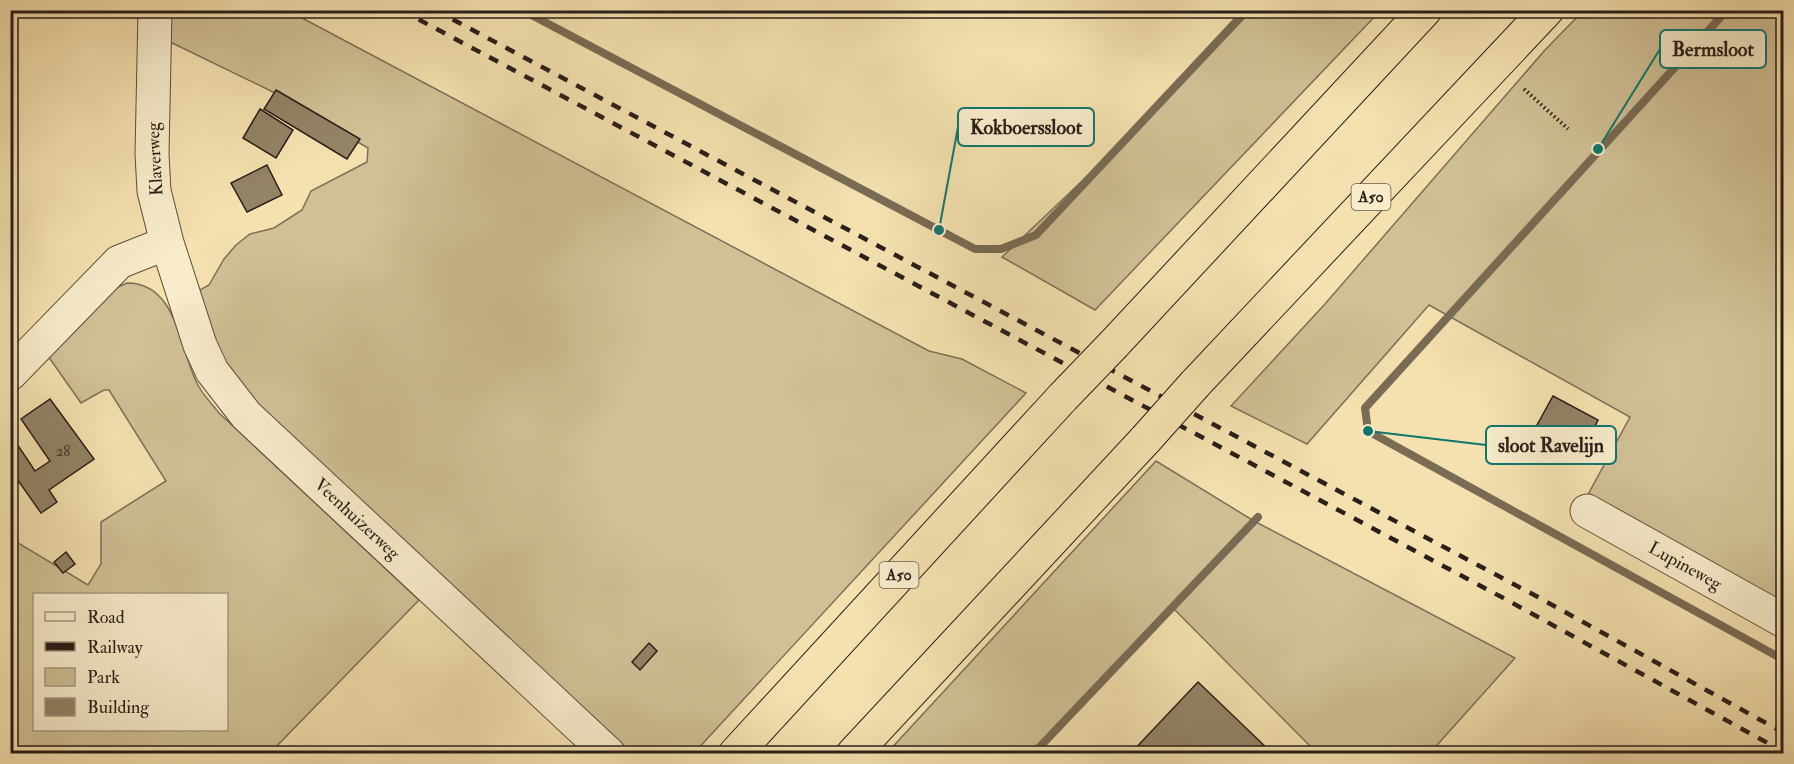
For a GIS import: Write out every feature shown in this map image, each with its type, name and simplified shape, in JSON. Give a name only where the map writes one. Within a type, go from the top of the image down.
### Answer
[{"type":"highway","name":"A50","points":[[735,753],[1063,397],[1425,10]]},
{"type":"highway","name":"A50","points":[[853,753],[1195,384],[1548,10]]},
{"type":"street","name":"Klaverweg","points":[[155,10],[152,154],[154,191],[167,243]]},
{"type":"street","points":[[10,374],[119,262],[167,243]]},
{"type":"street","name":"Veenhuizerweg","points":[[167,243],[200,345],[212,371],[230,397],[609,753]]},
{"type":"street","name":"Lupineweg","points":[[1587,510],[1784,621]]},
{"type":"path","points":[[1524,88],[1568,129]]},
{"type":"green space","points":[[166,11],[289,11],[929,351],[962,359],[1026,393],[694,753],[631,753],[462,601],[229,381],[196,292],[209,285],[224,259],[236,245],[250,234],[274,228],[302,210],[311,191],[367,162],[368,148],[273,92],[164,39]]},
{"type":"green space","points":[[1251,11],[1380,11],[1095,310],[1002,257],[1159,108]]},
{"type":"green space","points":[[1583,11],[1783,11],[1783,607],[1584,502],[1630,417],[1429,305],[1307,444],[1231,406],[1325,304],[1545,50]]},
{"type":"green space","points":[[127,283],[144,286],[157,294],[175,322],[199,387],[219,413],[419,600],[270,753],[11,753],[10,538],[88,585],[101,564],[101,522],[166,481],[109,390],[104,390],[81,403],[48,356],[116,288]]},
{"type":"green space","points":[[1156,461],[1254,521],[1515,658],[1430,753],[1308,753],[1312,748],[1171,606],[1030,753],[887,753]]},
{"type":"building","points":[[276,90],[360,139],[347,159],[264,109]]},
{"type":"building","points":[[260,109],[293,130],[276,158],[243,138]]},
{"type":"building","points":[[267,165],[282,195],[247,212],[231,183]]},
{"type":"building","points":[[1553,396],[1598,420],[1577,461],[1531,436]]},
{"type":"building","points":[[50,399],[94,459],[49,490],[57,502],[41,513],[10,469],[10,448],[17,444],[35,471],[50,461],[21,419]]},
{"type":"building","points":[[66,552],[75,564],[63,573],[54,562]]},
{"type":"building","points":[[649,643],[657,651],[640,670],[632,662]]},
{"type":"building","points":[[1198,682],[1273,754],[1130,754]]},
{"type":"waterway","points":[[522,10],[975,249],[1001,249],[1036,235],[1247,10]]},
{"type":"waterway","points":[[1727,10],[1365,408],[1368,431],[1784,660]]},
{"type":"waterway","points":[[1033,754],[1258,517]]},
{"type":"railway","points":[[401,10],[1507,600],[1784,752]]},
{"type":"railway","points":[[435,10],[1536,596],[1784,733]]},
{"type":"place","name":"Bermsloot","points":[[1598,149]]},
{"type":"place","name":"Kokboerssloot","points":[[939,230]]},
{"type":"place","name":"sloot Ravelijn","points":[[1368,431]]}]
